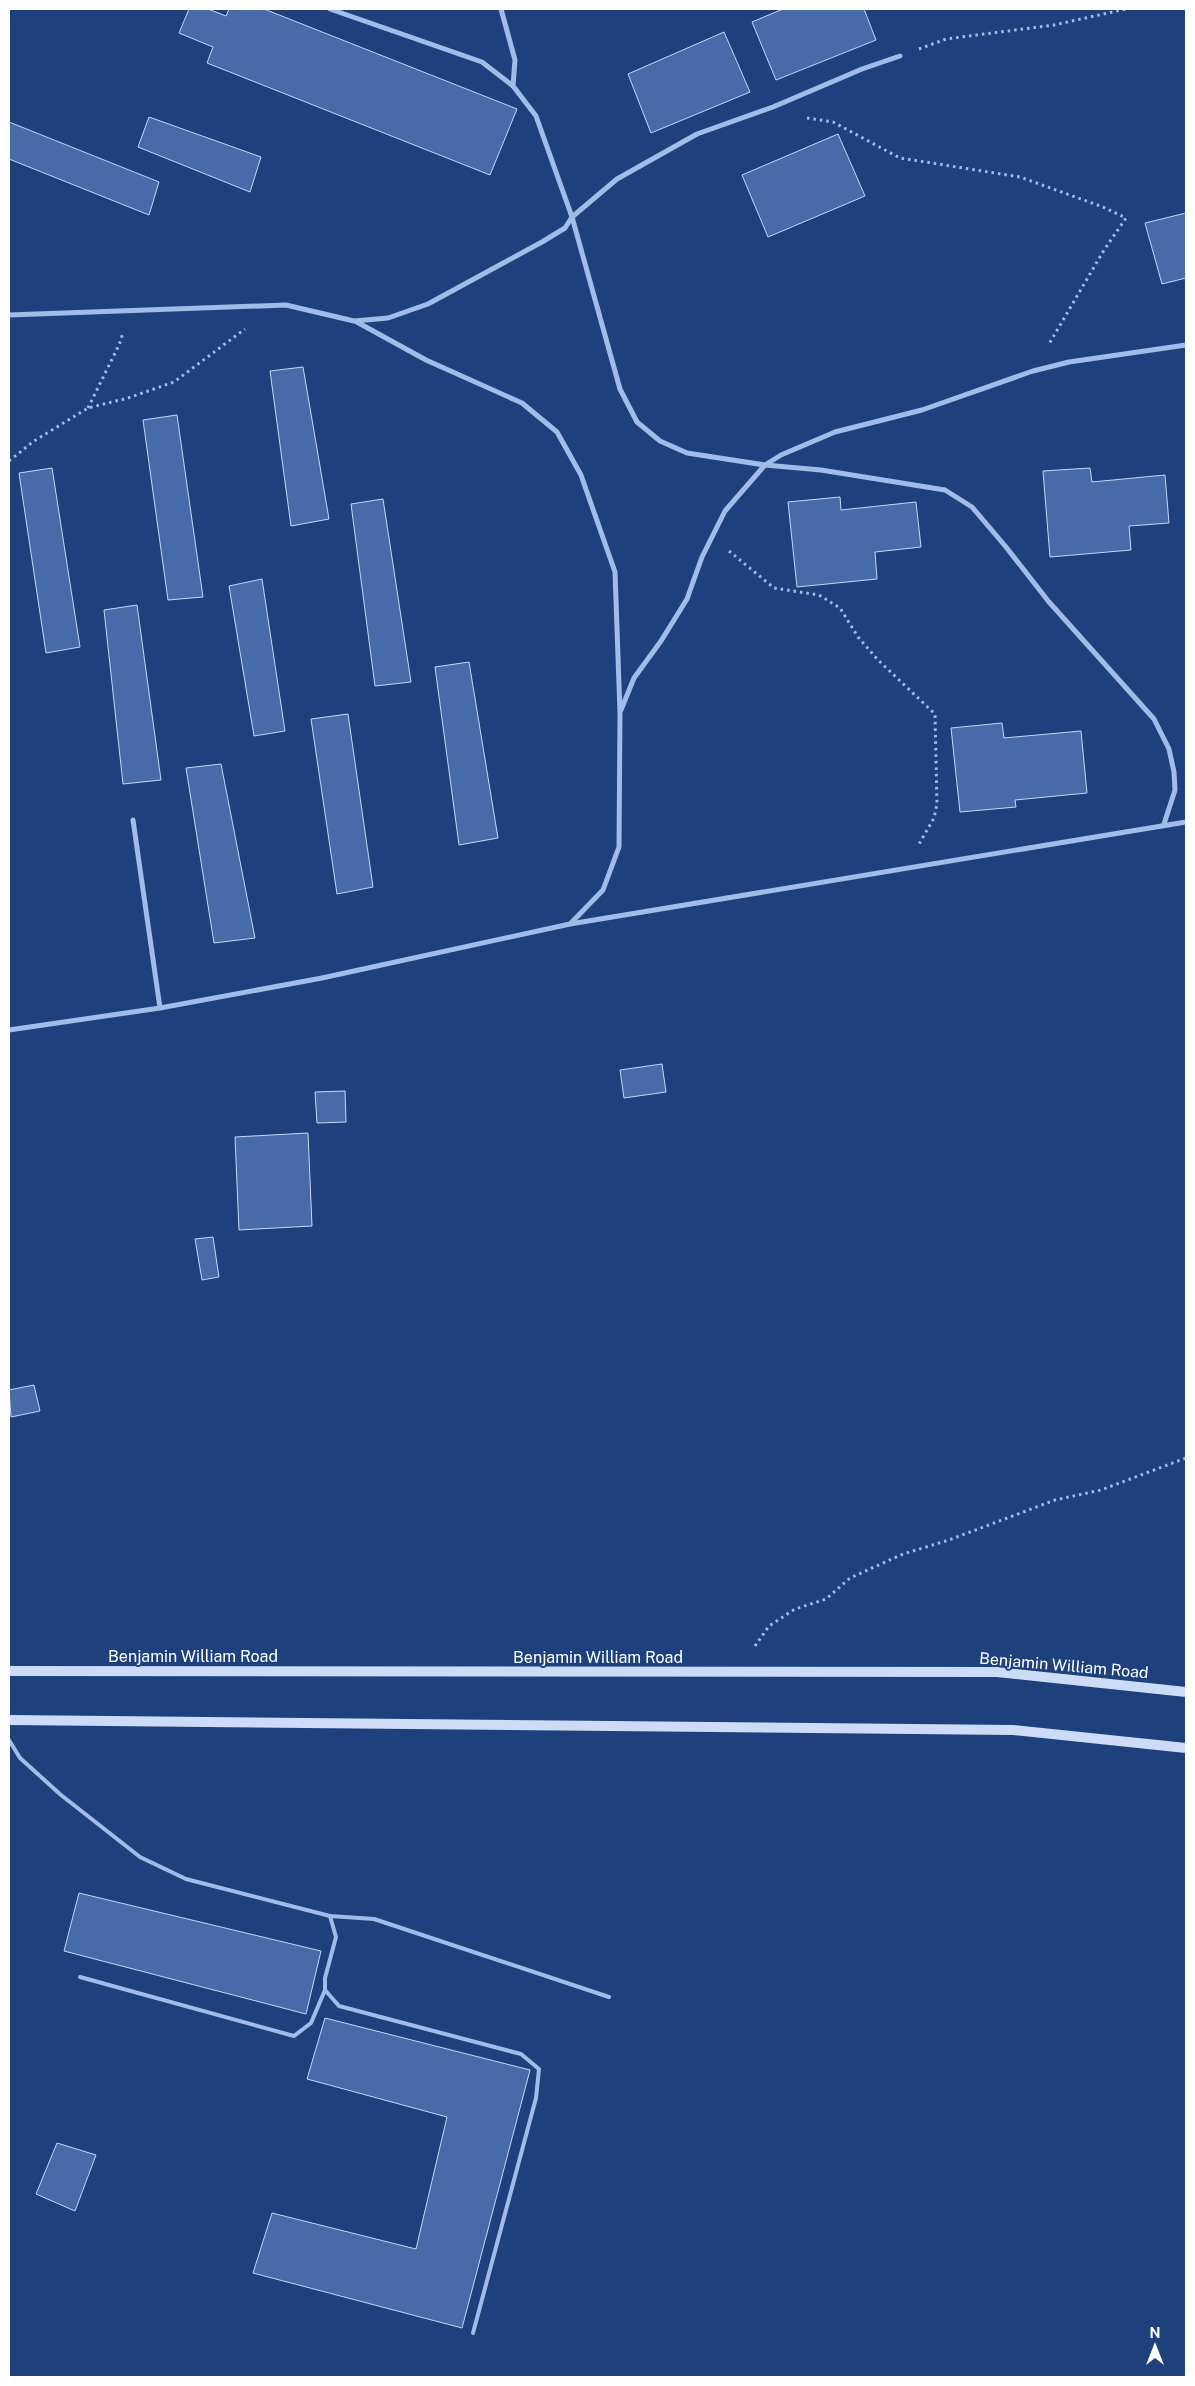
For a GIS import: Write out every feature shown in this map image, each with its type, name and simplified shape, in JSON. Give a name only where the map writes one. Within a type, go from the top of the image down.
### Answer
[{"type":"main road","name":"Benjamin William Road","points":[[9,1670],[998,1672],[1186,1692]]},
{"type":"main road","points":[[9,1720],[1013,1730],[1186,1748]]},
{"type":"street","points":[[330,9],[482,62],[513,86],[536,116],[572,217],[620,389],[637,422],[660,441],[687,453],[765,465],[821,470],[945,490],[972,507],[1006,546],[1049,602],[1154,720],[1169,749],[1174,772],[1175,790],[1164,824]]},
{"type":"street","points":[[501,9],[516,60],[513,86]]},
{"type":"street","points":[[354,321],[388,318],[428,304],[494,266],[542,242],[565,228],[572,217],[604,188],[639,165],[697,134],[773,107],[862,69],[900,56]]},
{"type":"street","points":[[9,315],[286,305],[354,321],[426,360],[522,403],[557,432],[581,475],[615,572],[620,712],[619,847],[603,890],[570,924]]},
{"type":"street","points":[[620,712],[634,678],[661,641],[687,599],[702,557],[725,510],[765,465],[781,455],[835,432],[922,410],[1034,371],[1069,362],[1186,345]]},
{"type":"street","points":[[133,820],[160,1008]]},
{"type":"street","points":[[9,1030],[160,1008],[322,978],[570,924],[912,869],[1164,824],[1186,822]]},
{"type":"lane","points":[[9,1740],[20,1758],[61,1795],[140,1857],[186,1879],[330,1916],[374,1919],[609,1997]]},
{"type":"lane","points":[[80,1977],[294,2036],[311,2023],[325,1990],[325,1978],[336,1937],[330,1916]]},
{"type":"lane","points":[[325,1990],[339,2006],[520,2054],[539,2069],[536,2098],[472,2333]]},
{"type":"path","points":[[900,56],[946,39],[1054,25],[1126,9]]},
{"type":"path","points":[[773,107],[803,117],[833,122],[900,158],[1020,177],[1103,207],[1126,218],[1104,250],[1034,371]]},
{"type":"path","points":[[88,408],[119,345],[130,310]]},
{"type":"path","points":[[9,461],[34,441],[88,408],[128,398],[174,382],[247,327]]},
{"type":"path","points":[[713,535],[774,588],[819,595],[840,608],[858,637],[877,660],[935,714],[937,804],[934,818],[923,834],[912,869]]},
{"type":"path","points":[[726,1672],[754,1647],[769,1626],[795,1609],[826,1598],[850,1578],[903,1554],[949,1540],[1055,1500],[1101,1490],[1186,1458]]},
{"type":"building","points":[[189,9],[208,9],[226,16],[229,9],[264,9],[517,109],[490,175],[207,63],[213,47],[179,33]]},
{"type":"building","points":[[783,9],[864,9],[876,40],[776,80],[752,22]]},
{"type":"building","points":[[724,32],[750,92],[651,133],[628,74]]},
{"type":"building","points":[[149,117],[261,157],[250,192],[138,147]]},
{"type":"building","points":[[9,122],[159,182],[149,215],[9,159]]},
{"type":"building","points":[[838,134],[865,196],[768,237],[742,175]]},
{"type":"building","points":[[1186,213],[1186,278],[1162,284],[1145,223]]},
{"type":"building","points":[[303,367],[329,519],[291,526],[270,371]]},
{"type":"building","points":[[177,415],[203,597],[168,600],[143,420]]},
{"type":"building","points":[[52,468],[80,647],[46,653],[19,473]]},
{"type":"building","points":[[1090,468],[1092,482],[1165,475],[1169,523],[1129,526],[1131,550],[1050,557],[1043,471]]},
{"type":"building","points":[[840,497],[841,510],[916,502],[921,547],[875,552],[877,579],[797,587],[788,502]]},
{"type":"building","points":[[383,499],[411,682],[375,686],[351,504]]},
{"type":"building","points":[[262,579],[285,731],[254,736],[229,586]]},
{"type":"building","points":[[137,605],[161,780],[123,784],[104,610]]},
{"type":"building","points":[[469,662],[498,838],[459,845],[435,667]]},
{"type":"building","points":[[348,714],[373,887],[337,894],[311,719]]},
{"type":"building","points":[[1002,723],[1004,738],[1081,731],[1087,793],[1015,800],[1016,807],[960,812],[951,728]]},
{"type":"building","points":[[221,764],[255,938],[214,943],[186,768]]},
{"type":"building","points":[[662,1064],[666,1092],[624,1098],[620,1070]]},
{"type":"building","points":[[345,1091],[346,1122],[317,1123],[315,1092]]},
{"type":"building","points":[[308,1133],[312,1226],[239,1230],[235,1137]]},
{"type":"building","points":[[213,1237],[219,1277],[202,1280],[195,1239]]},
{"type":"building","points":[[34,1385],[40,1411],[11,1417],[9,1390]]},
{"type":"building","points":[[79,1893],[321,1951],[306,2014],[64,1951]]},
{"type":"building","points":[[325,2018],[530,2070],[462,2328],[253,2273],[272,2213],[416,2249],[447,2117],[307,2079]]},
{"type":"building","points":[[57,2143],[96,2155],[75,2211],[36,2194]]}]
